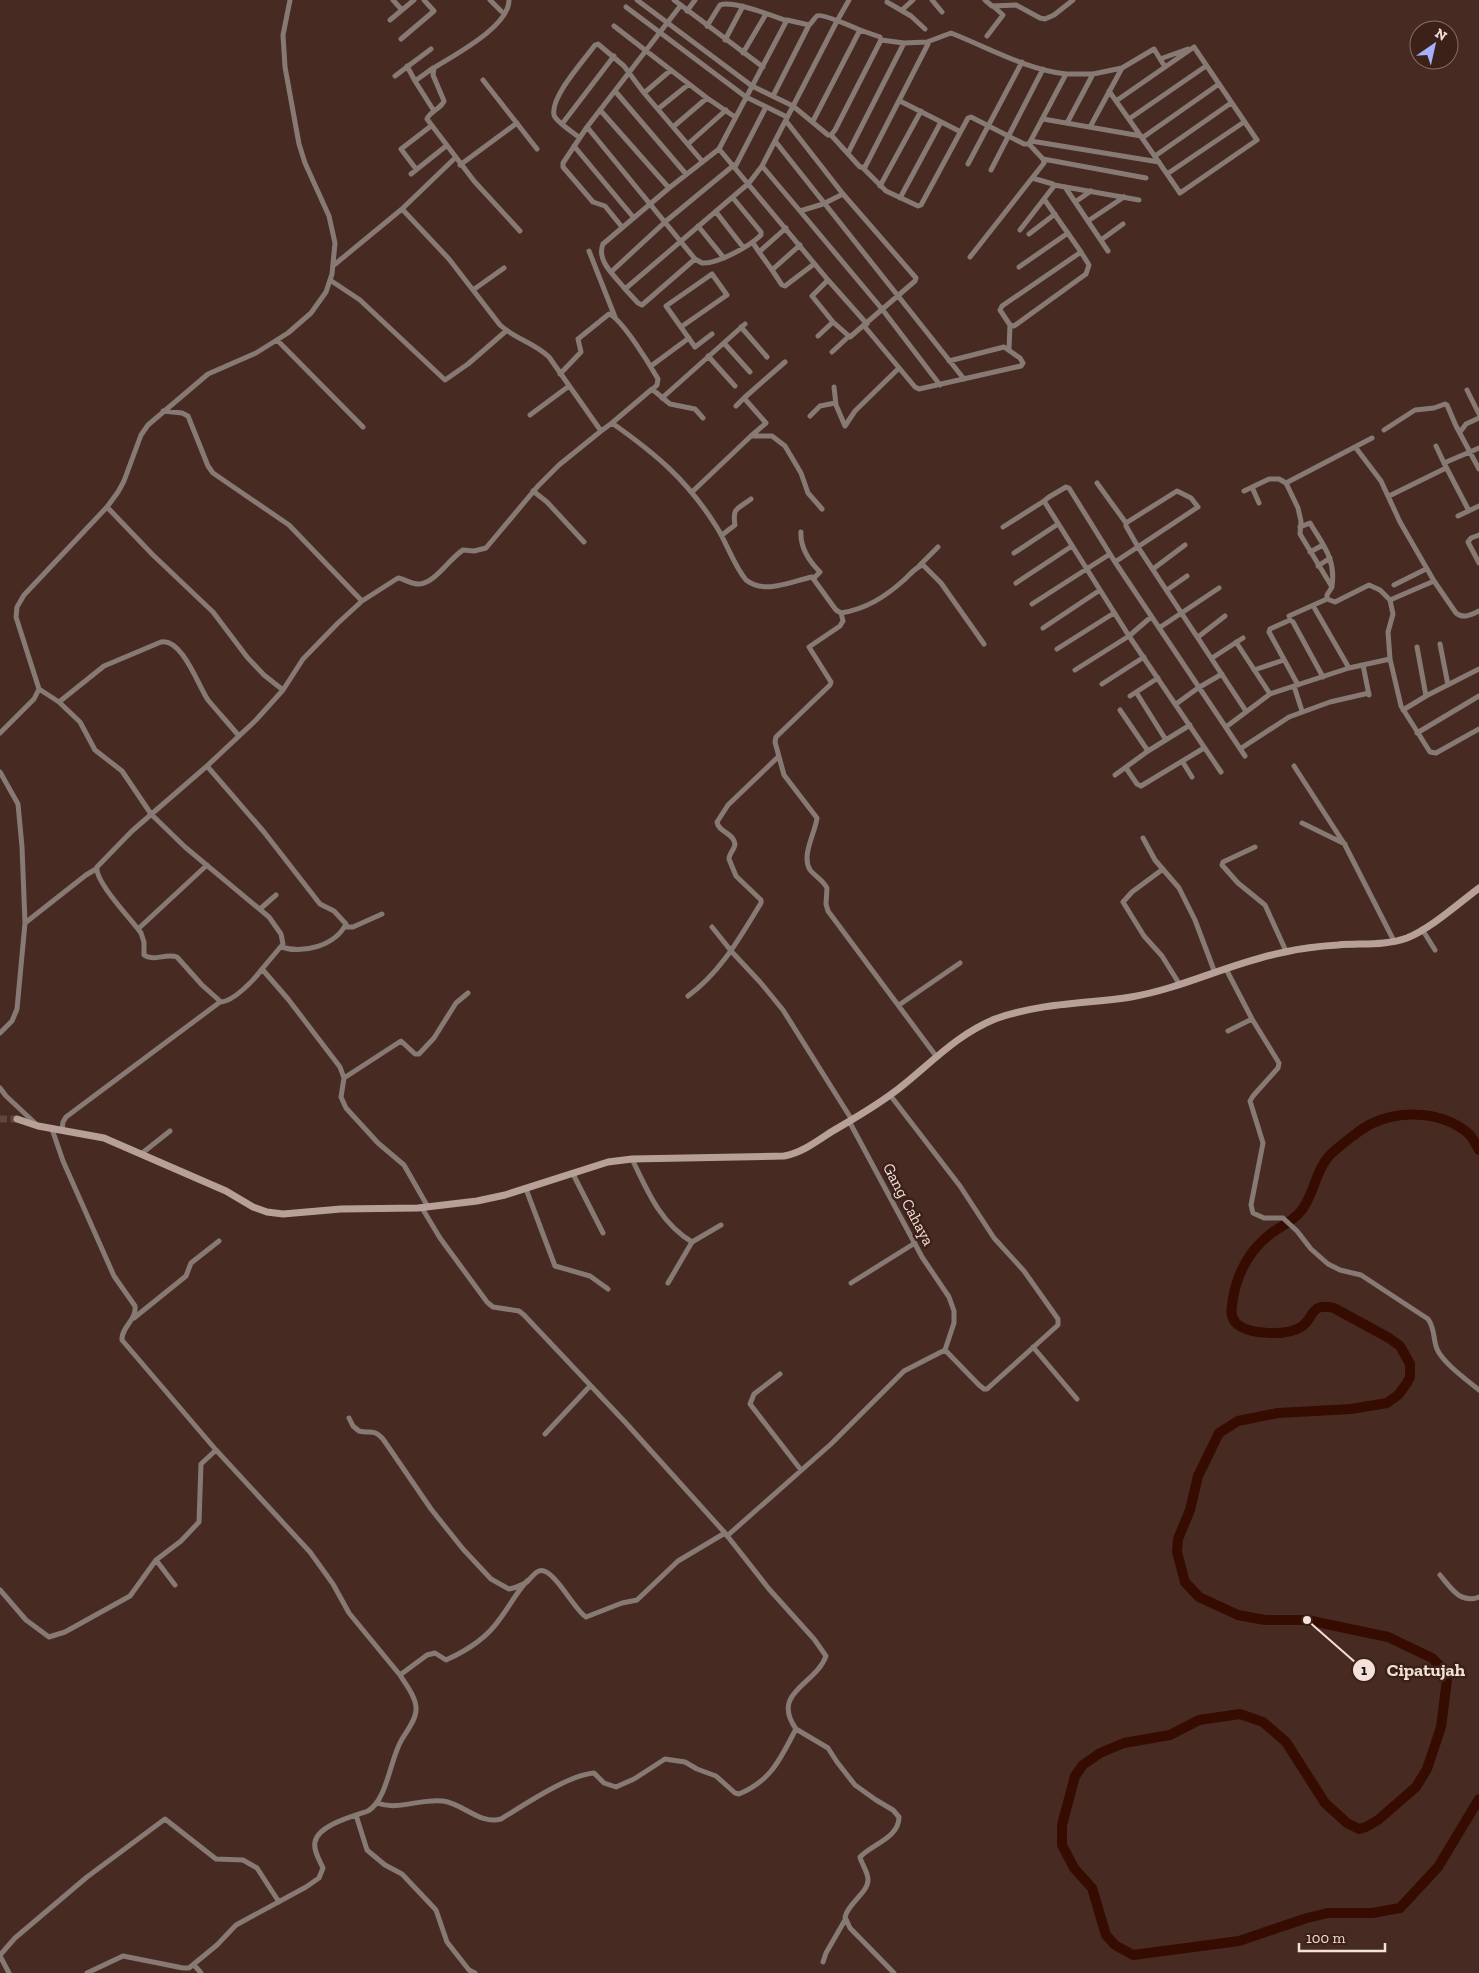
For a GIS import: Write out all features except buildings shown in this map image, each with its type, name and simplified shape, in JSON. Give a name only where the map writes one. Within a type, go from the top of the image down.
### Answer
[{"type":"street","points":[[62,1130],[62,1122],[66,1117],[220,1002],[229,1000],[248,985],[281,948],[283,940],[280,931],[260,909],[185,847],[151,814],[122,772],[98,752],[83,726],[59,702],[39,689],[16,617],[16,607],[38,580],[107,507],[124,481],[144,430],[208,374],[256,353],[277,340],[315,309],[326,292],[334,265],[335,243],[333,228],[322,196],[305,162],[299,144],[284,67],[283,35],[290,0]]},
{"type":"street","points":[[393,0],[402,10]]},
{"type":"street","points":[[390,20],[414,0]]},
{"type":"street","points":[[490,0],[501,11]]},
{"type":"street","points":[[415,81],[462,52],[501,19],[509,8],[509,0]]},
{"type":"street","points":[[637,0],[666,24],[752,87],[774,96],[793,107],[813,121],[823,131],[832,135],[886,191],[918,206],[921,205],[959,131],[969,116],[1024,144],[1159,162]]},
{"type":"street","points":[[674,0],[762,67]]},
{"type":"street","points":[[687,10],[695,0]]},
{"type":"street","points":[[625,289],[680,240],[749,183],[762,166],[849,0]]},
{"type":"street","points":[[902,10],[913,0]]},
{"type":"street","points":[[932,0],[942,12]]},
{"type":"street","points":[[985,0],[1002,15],[987,36]]},
{"type":"street","points":[[992,6],[1016,4],[1045,19],[1054,15],[1073,0]]},
{"type":"street","points":[[401,39],[434,11],[427,1]]},
{"type":"street","points":[[888,2],[912,16],[925,29]]},
{"type":"street","points":[[708,26],[721,4],[743,6],[787,21],[810,25]]},
{"type":"street","points":[[622,227],[605,206],[593,202],[564,167],[563,162],[587,127],[681,6]]},
{"type":"street","points":[[725,40],[743,6]]},
{"type":"street","points":[[626,7],[746,96],[787,118],[844,194],[915,277],[915,281],[866,325],[848,337],[832,352]]},
{"type":"street","points":[[743,53],[766,14]]},
{"type":"street","points":[[774,96],[810,25],[818,15],[877,34],[881,40]]},
{"type":"street","points":[[695,259],[642,305],[638,303],[611,272],[602,258],[602,246],[669,188],[719,149],[787,21]]},
{"type":"street","points":[[614,26],[707,98],[735,117]]},
{"type":"street","points":[[813,121],[860,30]]},
{"type":"street","points":[[881,40],[904,43],[927,42],[951,33],[1000,55],[1066,74],[1093,74],[1122,68],[1154,49],[1165,67]]},
{"type":"street","points":[[832,135],[881,40]]},
{"type":"street","points":[[863,168],[900,101],[928,45],[927,42]]},
{"type":"street","points":[[848,153],[904,43]]},
{"type":"street","points":[[580,138],[554,115],[556,101],[562,89],[595,45],[600,45],[629,72],[644,93],[702,161]]},
{"type":"street","points":[[1160,59],[1194,47]]},
{"type":"street","points":[[1109,91],[1180,193],[1257,140],[1194,47]]},
{"type":"street","points":[[1116,101],[1194,47]]},
{"type":"street","points":[[395,76],[431,49]]},
{"type":"street","points":[[562,124],[614,56]]},
{"type":"street","points":[[968,164],[1022,62]]},
{"type":"street","points":[[407,66],[434,111]]},
{"type":"street","points":[[1129,119],[1206,66]]},
{"type":"street","points":[[434,68],[433,75],[444,101],[427,118],[431,126],[460,165],[520,231]]},
{"type":"street","points":[[1090,127],[1122,68]]},
{"type":"street","points":[[991,170],[1044,69]]},
{"type":"street","points":[[644,93],[671,70]]},
{"type":"street","points":[[1031,144],[1066,74]]},
{"type":"street","points":[[1067,123],[1093,74]]},
{"type":"street","points":[[483,80],[537,149]]},
{"type":"street","points":[[658,109],[689,84]]},
{"type":"street","points":[[1043,119],[1141,137],[1219,84]]},
{"type":"street","points":[[615,91],[686,174]]},
{"type":"street","points":[[673,127],[707,98]]},
{"type":"street","points":[[900,101],[959,131]]},
{"type":"street","points":[[1155,156],[1231,103]]},
{"type":"street","points":[[611,272],[664,222],[735,166],[766,107]]},
{"type":"street","points":[[600,110],[669,188]]},
{"type":"street","points":[[688,144],[726,110]]},
{"type":"street","points":[[880,186],[920,111]]},
{"type":"street","points":[[900,198],[941,122]]},
{"type":"street","points":[[1168,174],[1244,122]]},
{"type":"street","points":[[460,165],[517,123]]},
{"type":"street","points":[[416,170],[401,150],[431,126]]},
{"type":"street","points":[[587,127],[695,259],[704,264],[724,258],[753,243],[761,235],[761,232],[733,198]]},
{"type":"street","points":[[775,141],[964,379]]},
{"type":"street","points":[[970,257],[1044,163],[1031,144]]},
{"type":"street","points":[[411,174],[446,146]]},
{"type":"street","points":[[574,146],[634,218]]},
{"type":"street","points":[[719,149],[918,389],[1021,366],[1022,360],[1009,349],[1002,347],[950,361]]},
{"type":"street","points":[[1041,157],[1146,178]]},
{"type":"street","points":[[334,265],[402,209],[455,158]]},
{"type":"street","points":[[762,166],[882,309],[940,385]]},
{"type":"street","points":[[1032,178],[1054,185],[1139,200]]},
{"type":"street","points":[[1020,230],[1054,185]]},
{"type":"street","points":[[1065,187],[1108,251]]},
{"type":"street","points":[[1075,202],[1092,191]]},
{"type":"street","points":[[800,211],[824,204],[844,194]]},
{"type":"street","points":[[1088,221],[1124,197]]},
{"type":"street","points":[[1010,325],[1014,326],[1086,274],[1089,265],[1044,199]]},
{"type":"street","points":[[402,209],[449,259],[488,311],[506,331],[541,350],[550,358],[601,430]]},
{"type":"street","points":[[716,212],[743,247]]},
{"type":"street","points":[[1029,234],[1055,214]]},
{"type":"street","points":[[1101,240],[1123,224]]},
{"type":"street","points":[[698,226],[724,258]]},
{"type":"street","points":[[759,252],[786,228]]},
{"type":"street","points":[[1019,267],[1068,233]]},
{"type":"street","points":[[753,243],[782,285],[785,286],[814,264]]},
{"type":"street","points":[[772,270],[800,245]]},
{"type":"street","points":[[25,924],[96,869],[132,831],[239,736],[283,690],[295,670],[316,644],[362,601],[398,578],[420,584],[428,581],[463,550],[474,551],[486,548],[533,491],[559,465],[657,386],[658,379],[651,366],[615,318],[589,250]]},
{"type":"street","points":[[1009,349],[1010,325],[1000,310],[1002,306],[1081,252]]},
{"type":"street","points":[[473,290],[504,268]]},
{"type":"street","points":[[681,327],[727,295],[712,274],[666,306],[695,347],[712,334]]},
{"type":"street","points":[[330,280],[360,300],[445,380],[468,364],[506,331]]},
{"type":"street","points":[[828,280],[812,296],[848,337]]},
{"type":"street","points":[[560,374],[581,352],[579,339],[607,314],[615,318]]},
{"type":"street","points":[[818,336],[833,322]]},
{"type":"street","points":[[662,398],[743,326],[767,357]]},
{"type":"street","points":[[651,366],[688,338]]},
{"type":"street","points":[[277,340],[363,428]]},
{"type":"street","points":[[724,343],[750,372]]},
{"type":"street","points":[[708,356],[735,386]]},
{"type":"street","points":[[736,406],[785,362]]},
{"type":"street","points":[[834,387],[835,403],[845,426],[855,411],[899,368]]},
{"type":"street","points":[[530,415],[569,386]]},
{"type":"street","points":[[653,389],[672,406],[696,410],[702,418]]},
{"type":"street","points":[[1467,390],[1479,414]]},
{"type":"street","points":[[692,492],[766,423],[744,398]]},
{"type":"street","points":[[810,416],[820,406],[835,403]]},
{"type":"street","points":[[1384,430],[1415,410],[1434,408],[1442,404],[1447,405],[1479,469]]},
{"type":"street","points":[[164,411],[182,413],[188,416],[213,474],[289,525],[362,601]]},
{"type":"street","points":[[1460,432],[1466,424],[1479,418]]},
{"type":"street","points":[[612,423],[660,458],[676,473],[692,492],[722,535],[744,578],[753,585],[771,586],[795,582],[810,577],[814,578],[820,572],[805,551],[801,542],[801,532]]},
{"type":"street","points":[[751,436],[772,436],[785,446],[804,478],[808,493],[822,509]]},
{"type":"street","points":[[1286,483],[1372,438]]},
{"type":"street","points":[[1436,446],[1469,511]]},
{"type":"street","points":[[1356,448],[1377,473],[1400,522],[1426,569],[1458,615],[1465,616],[1479,611]]},
{"type":"street","points":[[1388,496],[1479,448]]},
{"type":"street","points":[[1244,491],[1273,478],[1286,483],[1298,508],[1301,521],[1300,534],[1332,587]]},
{"type":"street","points":[[1097,483],[1126,523],[1138,547],[1246,711]]},
{"type":"street","points":[[1003,528],[1049,497],[1066,487],[1069,488],[1151,617],[1245,756]]},
{"type":"street","points":[[1252,487],[1260,503]]},
{"type":"street","points":[[533,491],[553,508],[584,542]]},
{"type":"street","points":[[1115,562],[1198,507],[1191,498],[1177,491],[1126,523]]},
{"type":"street","points":[[722,535],[735,525],[734,511],[752,499]]},
{"type":"street","points":[[1044,501],[1129,636],[1221,772]]},
{"type":"street","points":[[1458,516],[1479,506]]},
{"type":"street","points":[[107,507],[153,555],[213,612],[247,657],[264,675],[283,690]]},
{"type":"street","points":[[1300,527],[1310,523],[1330,558],[1333,569],[1332,587],[1327,596],[1328,599]]},
{"type":"street","points":[[1014,553],[1058,524]]},
{"type":"street","points":[[1479,534],[1468,542],[1479,563]]},
{"type":"street","points":[[1153,569],[1185,545]]},
{"type":"street","points":[[1310,552],[1323,545]]},
{"type":"street","points":[[1016,583],[1072,546]]},
{"type":"street","points":[[814,578],[836,610],[841,613],[857,610],[874,603],[905,580],[938,547]]},
{"type":"street","points":[[1032,604],[1110,554]]},
{"type":"street","points":[[1318,566],[1330,558]]},
{"type":"street","points":[[919,566],[923,565],[927,568],[941,583],[984,644]]},
{"type":"street","points":[[1394,585],[1426,569]]},
{"type":"street","points":[[1167,590],[1188,576]]},
{"type":"street","points":[[1390,600],[1434,581]]},
{"type":"street","points":[[1328,599],[1335,602],[1368,585],[1380,590],[1390,600],[1393,614],[1388,632],[1390,659],[1398,695],[1403,710],[1432,754],[1479,729]]},
{"type":"street","points":[[1159,628],[1219,588]]},
{"type":"street","points":[[1043,628],[1100,590]]},
{"type":"street","points":[[1289,616],[1328,599]]},
{"type":"street","points":[[1315,609],[1349,668]]},
{"type":"street","points":[[841,613],[843,621],[840,626],[809,648],[831,682],[830,685],[774,742],[787,781],[817,818],[808,853],[808,863],[811,871],[827,888],[826,904],[828,911],[936,1056]]},
{"type":"street","points":[[1057,648],[1114,613]]},
{"type":"street","points":[[1198,637],[1225,616]]},
{"type":"street","points":[[1075,670],[1129,636],[1151,617]]},
{"type":"street","points":[[1302,711],[1296,686],[1269,631],[1291,620],[1323,677]]},
{"type":"street","points":[[1212,658],[1243,638]]},
{"type":"street","points":[[59,702],[104,666],[161,642],[170,642],[183,654],[214,707],[239,736]]},
{"type":"street","points":[[1236,642],[1270,694]]},
{"type":"street","points":[[1440,644],[1448,685]]},
{"type":"street","points":[[1417,647],[1426,696]]},
{"type":"street","points":[[1102,684],[1144,657]]},
{"type":"street","points":[[1226,726],[1270,694],[1349,668],[1390,659]]},
{"type":"street","points":[[1254,670],[1284,660]]},
{"type":"street","points":[[1240,749],[1273,726],[1302,711],[1369,694],[1363,665]]},
{"type":"street","points":[[1403,710],[1479,669]]},
{"type":"street","points":[[1176,704],[1222,674]]},
{"type":"street","points":[[1130,696],[1158,678]]},
{"type":"street","points":[[0,733],[34,699],[39,689]]},
{"type":"street","points":[[1136,692],[1166,740]]},
{"type":"street","points":[[1417,733],[1479,696]]},
{"type":"street","points":[[1120,710],[1148,751]]},
{"type":"street","points":[[1115,775],[1148,751],[1190,725]]},
{"type":"street","points":[[1126,768],[1137,784],[1141,786],[1204,748]]},
{"type":"street","points":[[688,996],[704,983],[732,952],[761,901],[736,876],[729,859],[734,848],[734,840],[720,829],[717,822],[728,805],[778,756]]},
{"type":"street","points":[[1182,761],[1192,777]]},
{"type":"street","points":[[207,766],[264,832],[320,904],[335,912],[346,924],[345,927]]},
{"type":"street","points":[[1294,766],[1345,845],[1394,941]]},
{"type":"street","points":[[0,772],[18,804],[25,924],[17,1008],[12,1021],[0,1033]]},
{"type":"street","points":[[1302,824],[1345,845]]},
{"type":"street","points":[[1143,838],[1155,860],[1175,882],[1195,920],[1215,973]]},
{"type":"street","points":[[1255,847],[1223,862],[1222,865],[1265,905],[1286,952]]},
{"type":"street","points":[[138,929],[207,865]]},
{"type":"street","points":[[96,869],[96,873],[103,884],[138,929],[143,938],[145,956],[149,958],[172,955],[177,957],[220,1002]]},
{"type":"street","points":[[1163,869],[1132,892],[1122,902],[1144,936],[1162,956],[1180,985]]},
{"type":"street","points":[[17,1119],[52,1129],[99,1136],[226,1191],[253,1207],[277,1214],[340,1209],[425,1207],[483,1200],[526,1189],[608,1162],[632,1159],[784,1156],[800,1151],[890,1096],[936,1056],[985,1023],[1013,1014],[1050,1006],[1138,996],[1180,985],[1249,961],[1286,952],[1337,945],[1394,941],[1406,938],[1422,929],[1479,888]]},
{"type":"street","points":[[260,909],[276,896]]},
{"type":"street","points":[[281,948],[294,951],[307,950],[328,942],[345,927],[349,928],[382,914]]},
{"type":"street","name":"Gang Cahaya","points":[[712,927],[732,952],[756,976],[783,1010],[851,1120],[926,1264],[949,1297],[954,1311],[954,1323],[944,1350]]},
{"type":"street","points":[[1422,929],[1435,950]]},
{"type":"street","points":[[899,1005],[960,963]]},
{"type":"street","points":[[262,969],[340,1067],[344,1078],[341,1097],[346,1108],[378,1143],[404,1164],[440,1238],[482,1298],[494,1307],[522,1313],[726,1534],[769,1589],[824,1652],[826,1656],[821,1665],[794,1693],[789,1702],[789,1718],[796,1729],[828,1748],[855,1785],[893,1810],[899,1818],[899,1823],[890,1835],[860,1857],[868,1878],[867,1885],[849,1907],[845,1920],[826,1953],[823,1962]]},
{"type":"street","points":[[1226,969],[1252,1020],[1279,1063],[1278,1068],[1252,1096],[1250,1102],[1263,1143],[1251,1205],[1253,1213],[1258,1216],[1283,1218],[1311,1249],[1328,1264],[1340,1270],[1361,1276],[1428,1319],[1431,1324],[1436,1347],[1440,1354],[1479,1390]]},
{"type":"street","points":[[344,1078],[401,1041],[416,1054],[419,1054],[434,1038],[456,1003],[468,993]]},
{"type":"street","points":[[1228,1031],[1252,1020]]},
{"type":"street","points":[[0,1088],[38,1126]]},
{"type":"street","points":[[400,1674],[427,1655],[435,1653],[446,1660],[469,1648],[498,1621],[516,1594],[527,1581],[539,1572],[546,1571],[552,1576],[583,1615],[588,1617],[622,1603],[637,1600],[659,1577],[678,1561],[726,1534],[801,1470],[854,1423],[904,1371],[944,1350],[985,1389],[990,1387],[1058,1325],[1058,1317],[1024,1271],[994,1238],[960,1186],[890,1096]]},
{"type":"street","points":[[52,1129],[63,1161],[111,1271],[135,1306],[134,1318]]},
{"type":"street","points":[[141,1154],[170,1132]]},
{"type":"street","points":[[632,1159],[655,1207],[667,1221],[692,1242]]},
{"type":"street","points":[[573,1174],[603,1233]]},
{"type":"street","points":[[526,1189],[555,1266],[590,1276],[608,1290]]},
{"type":"street","points":[[668,1283],[692,1242],[720,1225]]},
{"type":"street","points":[[87,1973],[123,1956],[183,1968],[194,1965],[236,1925],[280,1902],[319,1878],[323,1868],[315,1845],[318,1835],[327,1827],[371,1809],[377,1803],[397,1748],[416,1714],[414,1698],[400,1674],[349,1613],[328,1576],[310,1552],[216,1450],[122,1340],[122,1334],[134,1318],[187,1275],[191,1263],[220,1242]]},
{"type":"street","points":[[852,1283],[915,1243]]},
{"type":"street","points":[[1033,1347],[1077,1399]]},
{"type":"street","points":[[780,1374],[754,1394],[750,1404],[801,1470]]},
{"type":"street","points":[[544,1434],[590,1386]]},
{"type":"street","points":[[349,1418],[353,1426],[359,1431],[376,1432],[383,1439],[431,1509],[463,1549],[491,1579],[509,1589],[527,1581]]},
{"type":"street","points":[[0,1590],[26,1620],[49,1637],[65,1632],[130,1596],[156,1560],[181,1541],[199,1521],[201,1464],[216,1450]]},
{"type":"street","points":[[156,1560],[175,1585]]},
{"type":"street","points":[[1440,1575],[1465,1599],[1479,1597]]},
{"type":"street","points":[[377,1803],[390,1806],[428,1800],[445,1802],[462,1807],[484,1820],[494,1821],[578,1777],[594,1773],[604,1783],[616,1787],[634,1779],[666,1759],[685,1762],[716,1776],[735,1793],[739,1794],[754,1787],[767,1777],[779,1761],[796,1729]]},
{"type":"street","points":[[356,1815],[367,1850],[385,1865],[402,1874],[436,1910],[446,1942],[469,1970],[475,1973]]},
{"type":"street","points":[[9,1973],[0,1956],[15,1938],[87,1877],[165,1819],[216,1859],[243,1860],[256,1868],[280,1902]]},
{"type":"street","points":[[845,1920],[850,1928],[894,1973]]},
{"type":"street","points":[[194,1965],[201,1973]]},
{"type":"waterway","points":[[1479,1150],[1469,1134],[1448,1121],[1436,1117],[1423,1115],[1397,1116],[1373,1123],[1358,1132],[1327,1158],[1301,1211],[1258,1245],[1242,1269],[1235,1288],[1232,1317],[1236,1323],[1249,1330],[1258,1332],[1287,1332],[1301,1327],[1316,1309],[1320,1307],[1334,1308],[1400,1346],[1410,1364],[1410,1377],[1398,1395],[1387,1403],[1351,1409],[1278,1413],[1238,1421],[1219,1433],[1198,1476],[1190,1510],[1178,1539],[1177,1552],[1185,1582],[1199,1597],[1238,1615],[1265,1620],[1307,1620],[1388,1637],[1432,1658],[1442,1668],[1447,1680],[1441,1727],[1427,1769],[1416,1787],[1378,1820],[1359,1829],[1347,1823],[1325,1803],[1286,1742],[1263,1722],[1240,1714],[1199,1720],[1170,1735],[1124,1743],[1100,1753],[1083,1765],[1075,1776],[1062,1825],[1062,1845],[1074,1868],[1092,1888],[1106,1935],[1115,1945],[1133,1955],[1239,1941],[1307,1918],[1328,1913],[1372,1913],[1400,1908],[1438,1867],[1479,1799]]},
{"type":"tunnel","points":[[0,1119],[17,1119]]},
{"type":"place","name":"Cipatujah","points":[[1307,1620]]}]
